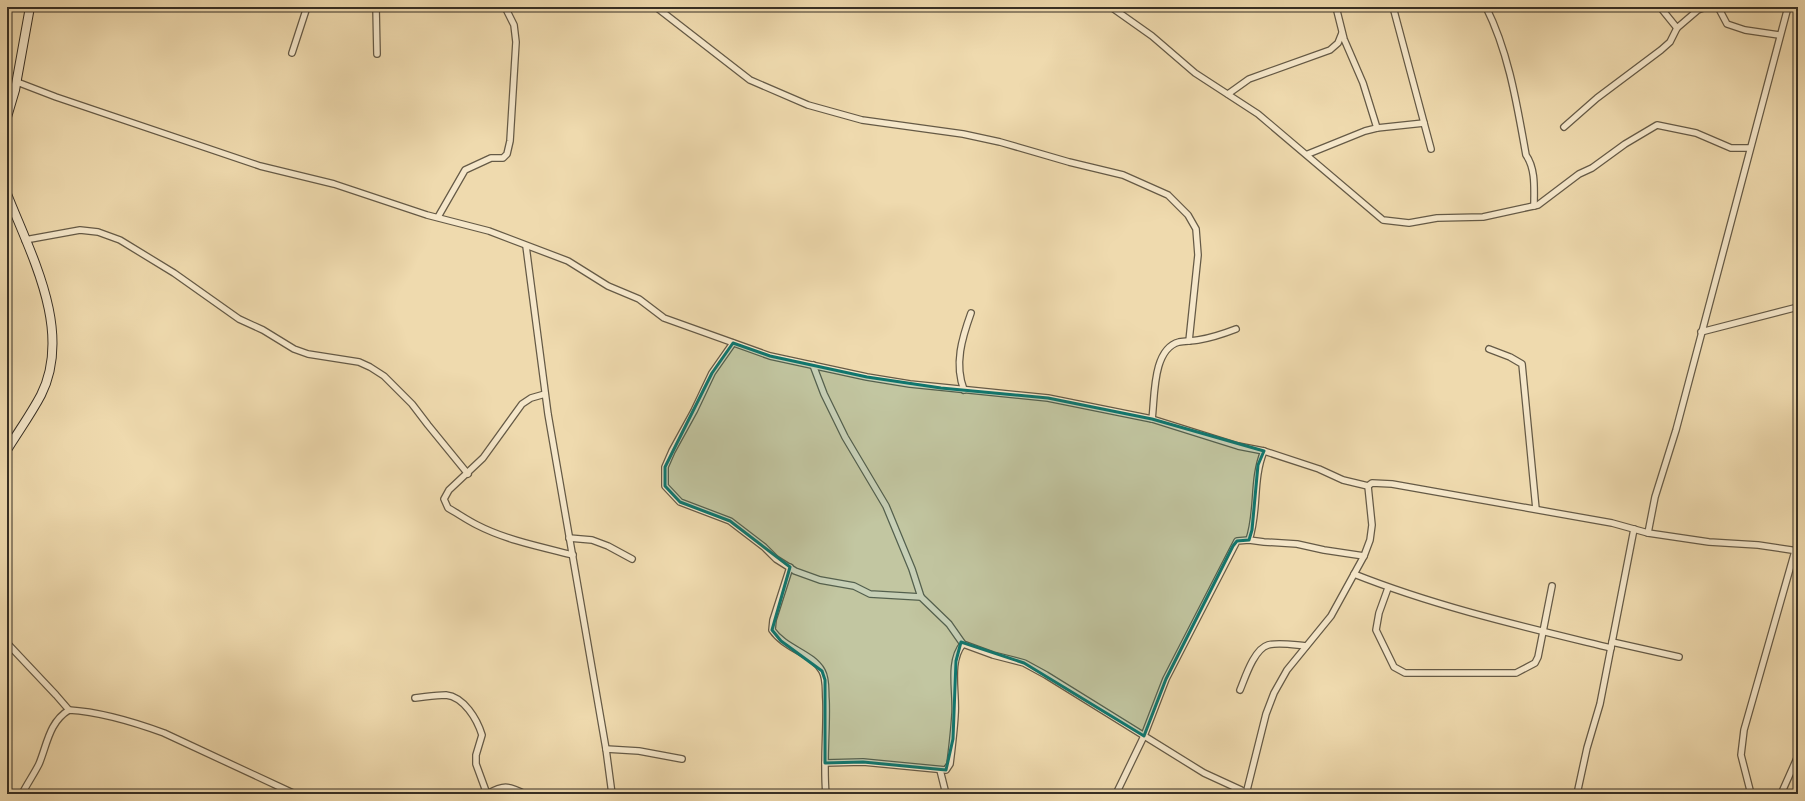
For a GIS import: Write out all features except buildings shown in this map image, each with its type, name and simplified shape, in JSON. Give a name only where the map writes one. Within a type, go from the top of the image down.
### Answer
[{"type":"main road","points":[[7,117],[30,7]]},
{"type":"main road","points":[[7,194],[40,277],[48,305],[54,348],[48,375],[41,395],[7,450]]},
{"type":"street","points":[[292,53],[307,7]]},
{"type":"street","points":[[376,7],[377,54]]},
{"type":"street","points":[[438,217],[465,170],[491,158],[503,158],[507,154],[510,141],[516,42],[514,25],[505,7]]},
{"type":"street","points":[[656,7],[750,80],[808,104],[862,120],[963,134],[1000,142],[1123,175],[1168,195],[1188,214],[1196,229],[1198,255],[1189,341]]},
{"type":"street","points":[[1111,7],[1152,36],[1195,73],[1258,114],[1308,154],[1383,220],[1409,223],[1437,218],[1483,216],[1538,205],[1554,195],[1579,174],[1592,168],[1625,144],[1657,124],[1696,133],[1731,148],[1750,148]]},
{"type":"street","points":[[1336,7],[1342,32],[1363,83],[1377,128]]},
{"type":"street","points":[[1393,7],[1431,149]]},
{"type":"street","points":[[1486,7],[1507,62],[1526,155],[1531,163],[1534,186],[1534,206]]},
{"type":"street","points":[[1660,7],[1677,28]]},
{"type":"street","points":[[1564,127],[1597,98],[1661,50],[1670,42],[1677,28],[1698,10],[1706,7]]},
{"type":"street","points":[[1718,7],[1726,24],[1745,30],[1779,35]]},
{"type":"street","points":[[1648,533],[1655,497],[1676,430],[1779,35],[1788,7]]},
{"type":"street","points":[[1228,94],[1249,79],[1330,50],[1338,43],[1342,32]]},
{"type":"street","points":[[13,87],[56,97],[260,166],[334,184],[438,217],[489,231],[568,262],[608,286],[639,299],[664,318],[770,356],[910,384],[1048,398],[1152,419],[1238,446],[1264,451],[1319,469],[1343,480],[1368,486],[1372,483],[1392,484],[1626,526],[1634,530],[1648,533],[1709,542],[1758,545],[1796,551],[1744,730],[1741,755],[1751,794]]},
{"type":"street","points":[[1308,154],[1365,131],[1377,128],[1424,123]]},
{"type":"street","points":[[25,240],[80,230],[98,232],[120,240],[174,273],[239,319],[263,330],[294,349],[308,354],[359,362],[370,367],[384,376],[412,404],[468,474]]},
{"type":"street","points":[[526,246],[545,394],[606,749],[612,794]]},
{"type":"street","points":[[1701,332],[1798,307]]},
{"type":"street","points":[[964,390],[959,378],[960,355],[962,337],[971,313]]},
{"type":"street","points":[[1152,419],[1157,371],[1160,361],[1165,354],[1175,344],[1211,338],[1236,329]]},
{"type":"street","points":[[733,343],[712,373],[694,411],[672,451],[665,468],[665,486],[680,502],[730,521],[764,547],[776,559],[790,567],[820,580],[854,586],[870,594],[921,597]]},
{"type":"street","points":[[1490,349],[1517,360],[1522,364],[1536,509]]},
{"type":"street","points":[[813,365],[824,394],[845,437],[886,506],[912,569],[921,597],[949,624],[963,644],[993,655],[1024,663],[1046,675],[1204,773],[1241,790],[1246,794],[1266,714],[1274,693],[1287,670],[1306,646],[1320,632],[1331,616],[1364,556],[1370,540],[1372,525],[1368,486]]},
{"type":"street","points":[[545,394],[531,398],[522,404],[493,445],[468,474],[449,490],[444,499],[448,508],[494,532],[573,555]]},
{"type":"street","points":[[1248,540],[1255,516],[1258,465],[1264,451]]},
{"type":"street","points":[[1577,794],[1587,748],[1600,704],[1634,530]]},
{"type":"street","points":[[570,538],[592,540],[608,546],[632,559]]},
{"type":"street","points":[[1116,794],[1144,736],[1166,679],[1233,546],[1237,541],[1248,540],[1297,544],[1364,556]]},
{"type":"street","points":[[790,567],[773,620],[772,630],[781,641],[815,662],[822,671],[825,680],[826,794]]},
{"type":"street","points":[[1354,574],[1388,588],[1426,600],[1544,632],[1679,657]]},
{"type":"street","points":[[1388,588],[1378,613],[1376,630],[1394,667],[1406,673],[1516,673],[1535,663],[1544,632],[1552,586]]},
{"type":"street","points":[[7,643],[69,710],[112,716],[149,728],[295,794]]},
{"type":"street","points":[[825,763],[863,762],[946,770],[950,764],[956,714],[956,661],[959,649],[963,644]]},
{"type":"street","points":[[1240,690],[1250,666],[1263,647],[1268,645],[1287,644],[1306,646]]},
{"type":"street","points":[[415,698],[446,695],[451,696],[463,704],[472,714],[482,734],[476,755],[476,764],[487,794],[502,787],[513,788],[525,794]]},
{"type":"street","points":[[22,794],[38,764],[50,731],[60,716],[69,710]]},
{"type":"street","points":[[606,749],[639,751],[682,759]]},
{"type":"street","points":[[1781,794],[1798,756]]},
{"type":"street","points":[[940,770],[946,794]]},
{"type":"street","points":[[1253,794],[1265,794]]},
{"type":"highlighted area","points":[[733,343],[770,356],[867,377],[941,388],[1048,398],[1152,419],[1264,451],[1258,465],[1252,530],[1249,540],[1237,541],[1233,546],[1166,679],[1144,736],[1024,663],[961,642],[956,661],[953,739],[946,770],[863,762],[825,763],[825,680],[822,671],[781,641],[772,630],[790,567],[730,521],[680,502],[665,486],[665,467],[712,373]]}]
